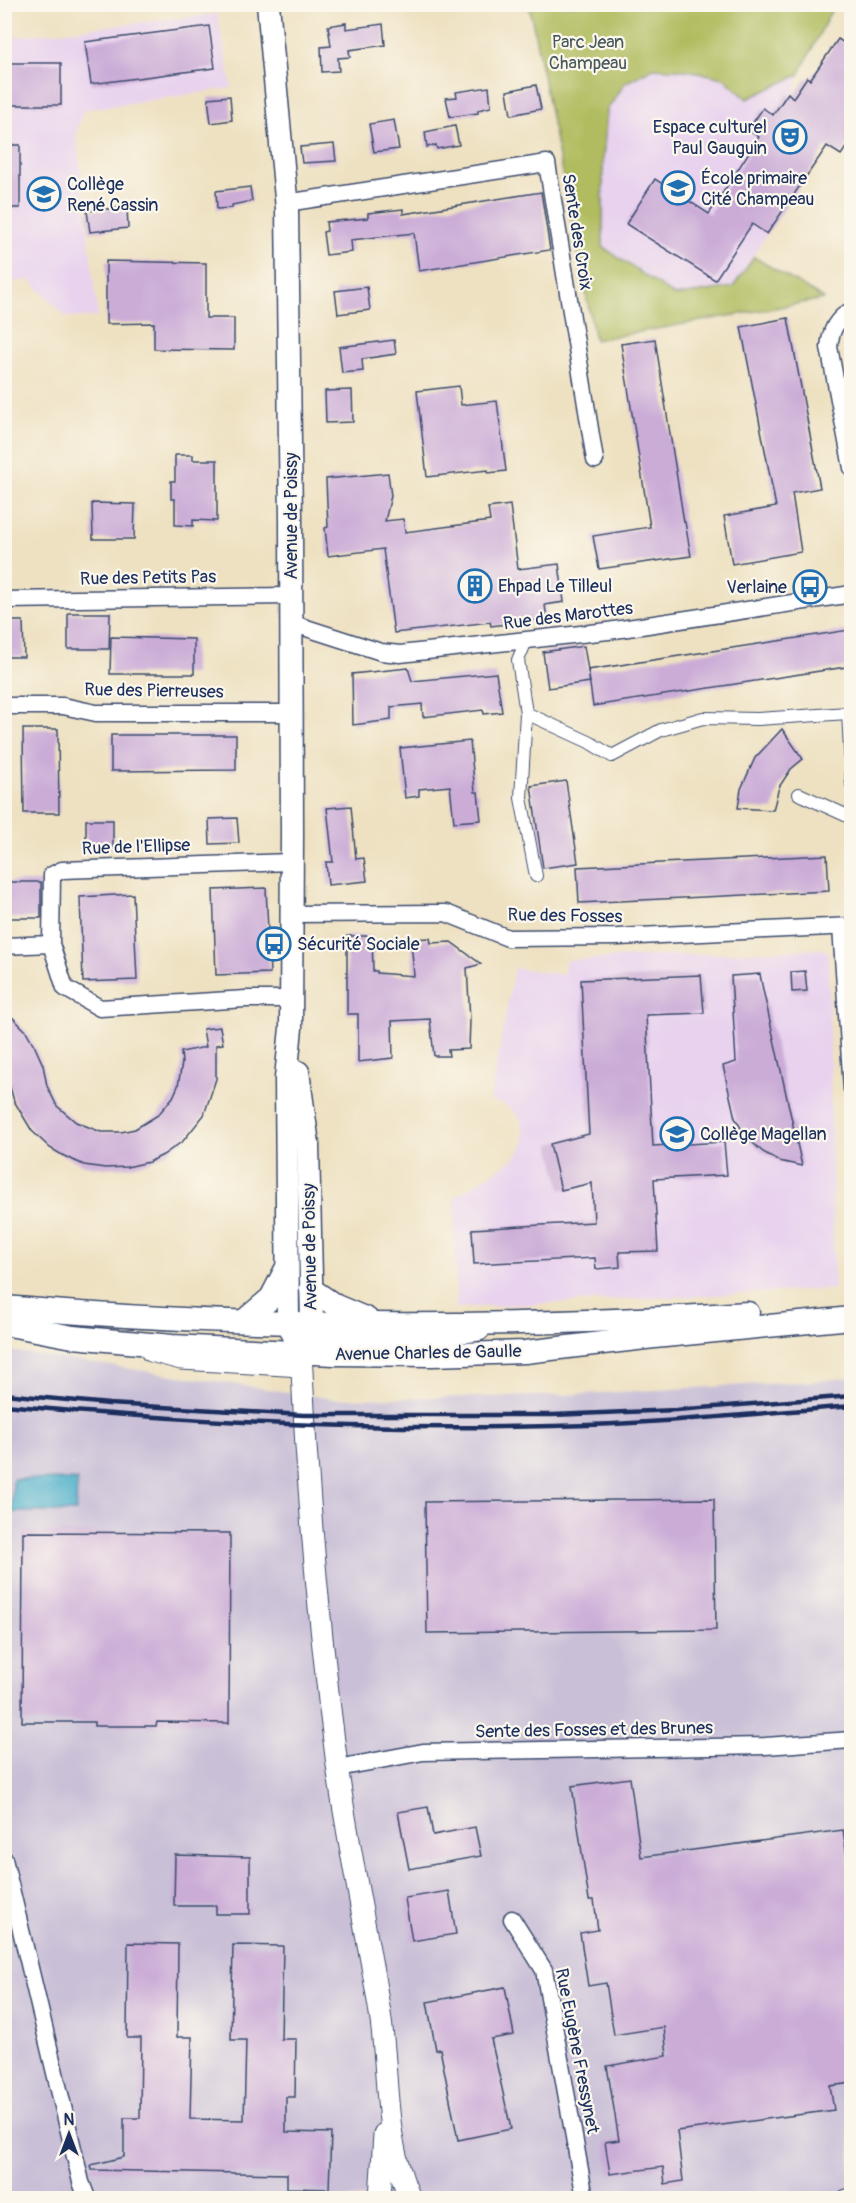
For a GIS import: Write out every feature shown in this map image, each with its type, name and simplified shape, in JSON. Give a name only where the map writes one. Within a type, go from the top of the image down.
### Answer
[{"type":"main road","name":"Avenue de Poissy","points":[[268,4],[286,203],[291,596],[291,1028],[286,1078],[288,1265],[300,1340]]},
{"type":"main road","name":"Avenue de Poissy","points":[[291,1028],[307,1137],[311,1289],[300,1340]]},
{"type":"main road","points":[[244,1320],[272,1298],[288,1265]]},
{"type":"main road","points":[[311,1289],[336,1306],[376,1323]]},
{"type":"main road","name":"Avenue Charles de Gaulle","points":[[4,1307],[94,1315],[244,1320],[300,1340],[376,1323],[500,1324],[673,1318],[852,1306]]},
{"type":"main road","name":"Avenue Charles de Gaulle","points":[[4,1324],[58,1335],[172,1346],[300,1340],[432,1355],[525,1352],[852,1318]]},
{"type":"street","name":"Sente des Croix","points":[[286,203],[547,163],[596,460]]},
{"type":"street","points":[[852,310],[841,316],[834,326],[830,334],[829,347],[852,468]]},
{"type":"street","name":"Rue des Marottes","points":[[291,623],[381,652],[400,654],[608,631],[852,594]]},
{"type":"street","name":"Rue des Petits Pas","points":[[4,600],[291,596]]},
{"type":"street","points":[[526,641],[519,660],[526,713],[521,798],[536,876]]},
{"type":"street","name":"Rue des Pierreuses","points":[[10,706],[63,706],[96,713],[291,713]]},
{"type":"street","points":[[526,713],[589,742],[612,756],[661,730],[703,718],[758,719],[850,712],[852,785]]},
{"type":"street","points":[[798,794],[852,818]]},
{"type":"street","name":"Rue de l'Ellipse","points":[[291,862],[62,870],[52,875],[51,944],[65,988],[100,1008],[246,999],[291,999]]},
{"type":"street","name":"Rue des Fosses","points":[[291,914],[446,914],[508,938],[618,937],[846,926]]},
{"type":"street","points":[[846,926],[852,1089]]},
{"type":"street","points":[[4,946],[51,944]]},
{"type":"street","points":[[113,1340],[182,1359],[300,1340],[440,1337],[500,1324]]},
{"type":"street","points":[[300,1340],[319,1620],[338,1768],[381,2018],[387,2106],[395,2152],[410,2199]]},
{"type":"street","name":"Sente des Fosses et des Brunes","points":[[338,1768],[423,1752],[765,1746],[852,1740]]},
{"type":"street","points":[[4,1858],[81,2182],[87,2199]]},
{"type":"street","name":"Rue Eugène Fressynet","points":[[512,1918],[544,1970],[585,2199]]},
{"type":"street","points":[[380,2199],[387,2106]]},
{"type":"street","points":[[846,2199],[852,2197]]},
{"type":"shaded area","name":"Collège René Cassin","points":[[217,14],[232,88],[83,110],[76,133],[98,317],[66,317],[30,280],[5,283],[4,38]]},
{"type":"shaded area","name":"École primaire Cité Champeau","points":[[652,68],[687,70],[724,78],[747,99],[799,75],[793,98],[787,94],[773,115],[749,130],[770,145],[737,214],[767,234],[733,287],[675,296],[603,247],[603,159],[607,110],[625,83]]},
{"type":"shaded area","name":"Collège Magellan","points":[[819,949],[828,951],[834,1289],[456,1308],[454,1198],[514,1159],[524,1141],[520,1118],[504,1104],[490,1101],[514,968],[563,975],[566,960]]},
{"type":"shaded area","points":[[4,1350],[334,1399],[547,1396],[819,1381],[851,1377],[851,2198],[5,2198]]},
{"type":"green space","name":"Parc Jean Champeau","points":[[529,5],[834,5],[799,75],[747,99],[724,78],[687,70],[653,68],[625,83],[607,110],[603,159],[603,247],[675,296],[733,287],[754,257],[824,299],[595,340]]},
{"type":"water","points":[[13,1479],[77,1480],[76,1512],[12,1512]]},
{"type":"building","points":[[346,23],[346,29],[383,24],[385,45],[349,50],[350,57],[338,58],[339,71],[322,72],[321,47],[331,46],[328,26]]},
{"type":"building","points":[[209,26],[215,68],[91,84],[85,42]]},
{"type":"building","points":[[838,39],[852,48],[852,139],[841,155],[827,146],[767,234],[752,224],[715,280],[626,224],[655,179],[709,214],[759,137],[748,130],[763,108],[773,115],[788,93],[793,98],[807,77],[810,80]]},
{"type":"building","points":[[4,63],[61,63],[61,105],[4,105]]},
{"type":"building","points":[[536,85],[541,109],[511,115],[507,91]]},
{"type":"building","points":[[489,87],[491,107],[478,110],[478,113],[450,117],[446,98],[457,97],[456,92]]},
{"type":"building","points":[[230,96],[232,120],[211,123],[208,98]]},
{"type":"building","points":[[394,120],[399,149],[374,152],[369,124]]},
{"type":"building","points":[[455,126],[459,145],[437,149],[436,145],[427,147],[425,132]]},
{"type":"building","points":[[334,144],[336,161],[302,163],[300,147]]},
{"type":"building","points":[[4,145],[20,145],[20,208],[4,208]]},
{"type":"building","points":[[250,187],[252,201],[232,205],[232,208],[217,209],[216,191]]},
{"type":"building","points":[[541,192],[550,250],[419,271],[414,233],[351,240],[352,252],[326,255],[323,232],[327,231],[326,222],[368,218],[368,213],[403,209],[403,214]]},
{"type":"building","points":[[127,207],[128,228],[90,232],[87,211]]},
{"type":"building","points":[[106,261],[206,263],[206,318],[234,318],[234,350],[154,349],[154,323],[106,324]]},
{"type":"building","points":[[367,287],[370,310],[338,314],[335,291]]},
{"type":"building","points":[[788,318],[820,488],[792,493],[801,552],[732,564],[724,516],[776,507],[741,327]]},
{"type":"building","points":[[655,339],[691,556],[599,569],[593,536],[650,527],[621,344]]},
{"type":"building","points":[[394,340],[396,354],[362,359],[363,371],[342,373],[339,347]]},
{"type":"building","points":[[459,386],[461,405],[497,401],[506,471],[488,473],[488,470],[427,477],[417,391]]},
{"type":"building","points":[[352,390],[353,422],[326,423],[325,391]]},
{"type":"building","points":[[175,455],[193,455],[193,460],[217,460],[217,521],[193,520],[193,526],[175,525],[175,499],[171,499],[171,481],[175,481]]},
{"type":"building","name":"Ehpad Le Tilleul","points":[[388,473],[391,496],[385,521],[403,519],[405,532],[490,521],[488,508],[510,505],[518,569],[559,564],[564,602],[545,605],[547,619],[491,626],[490,622],[394,633],[383,549],[328,556],[325,528],[328,527],[326,479]]},
{"type":"building","points":[[92,503],[135,504],[134,539],[93,539]]},
{"type":"building","points":[[68,613],[110,613],[109,649],[68,649]]},
{"type":"building","points":[[4,621],[23,621],[24,657],[4,657]]},
{"type":"building","points":[[849,630],[852,666],[593,706],[588,670]]},
{"type":"building","points":[[111,637],[194,639],[194,674],[110,674]]},
{"type":"building","points":[[584,646],[590,682],[548,688],[543,652]]},
{"type":"building","points":[[408,668],[412,681],[496,673],[502,712],[484,714],[483,710],[423,717],[422,704],[391,707],[391,720],[353,725],[352,674]]},
{"type":"building","points":[[23,729],[58,729],[59,813],[24,813]]},
{"type":"building","points":[[782,729],[803,759],[791,769],[779,787],[773,810],[738,808],[741,789],[755,758]]},
{"type":"building","points":[[111,735],[236,735],[236,770],[111,771]]},
{"type":"building","points":[[470,741],[475,792],[478,792],[481,820],[454,822],[450,786],[419,789],[419,796],[405,798],[400,748]]},
{"type":"building","points":[[566,781],[578,863],[543,868],[531,786]]},
{"type":"building","points":[[351,806],[356,859],[364,858],[367,881],[328,885],[326,862],[333,862],[327,808]]},
{"type":"building","points":[[237,818],[239,843],[210,844],[209,819]]},
{"type":"building","points":[[86,820],[113,820],[113,848],[86,848]]},
{"type":"building","points":[[827,855],[829,891],[579,903],[577,867]]},
{"type":"building","points":[[4,882],[41,882],[41,918],[4,918]]},
{"type":"building","points":[[266,888],[270,973],[216,975],[213,890]]},
{"type":"building","points":[[133,894],[137,980],[83,982],[80,897]]},
{"type":"building","points":[[347,936],[372,936],[373,971],[377,973],[414,976],[411,939],[430,938],[431,943],[451,942],[481,964],[467,968],[469,1049],[448,1050],[449,1056],[434,1056],[430,1019],[392,1021],[393,1058],[358,1062],[358,1014],[347,1014]]},
{"type":"building","points":[[805,971],[807,991],[792,992],[791,972]]},
{"type":"building","points":[[760,974],[802,1166],[779,1161],[763,1152],[746,1137],[735,1118],[723,1066],[736,1062],[731,976]]},
{"type":"building","points":[[701,975],[704,1013],[646,1015],[653,1146],[724,1142],[727,1175],[654,1179],[658,1251],[619,1252],[620,1267],[596,1269],[595,1258],[474,1264],[472,1229],[594,1222],[592,1183],[561,1190],[550,1144],[589,1134],[581,980]]},
{"type":"building","points":[[4,1009],[26,1031],[35,1047],[43,1065],[47,1086],[57,1106],[76,1122],[101,1132],[135,1129],[158,1115],[173,1097],[178,1086],[182,1063],[181,1052],[206,1047],[203,1029],[220,1027],[223,1044],[216,1045],[216,1079],[204,1115],[183,1141],[149,1162],[127,1167],[105,1168],[84,1165],[64,1156],[50,1148],[32,1131],[14,1101],[4,1067]]},
{"type":"building","points":[[714,1499],[716,1630],[427,1633],[425,1502]]},
{"type":"building","points":[[23,1532],[230,1533],[229,1723],[157,1722],[156,1726],[94,1726],[94,1722],[22,1722]]},
{"type":"building","points":[[630,1778],[641,1857],[843,1830],[852,1891],[852,2083],[830,2086],[834,2110],[677,2131],[683,2181],[665,2184],[663,2167],[610,2174],[605,2142],[619,2140],[607,2066],[667,2056],[664,2027],[614,2035],[606,1983],[588,1986],[580,1933],[598,1930],[594,1900],[589,1900],[572,1786]]},
{"type":"building","points":[[428,1807],[433,1835],[475,1827],[481,1856],[409,1869],[398,1812]]},
{"type":"building","points":[[175,1855],[250,1857],[250,1914],[216,1914],[216,1906],[174,1906]]},
{"type":"building","points":[[449,1891],[456,1934],[412,1941],[405,1898]]},
{"type":"building","points":[[128,1943],[178,1944],[177,2037],[192,2037],[190,2119],[244,2120],[246,2040],[231,2040],[233,1945],[283,1946],[281,2039],[296,2039],[295,2097],[286,2097],[286,2132],[331,2133],[329,2189],[287,2188],[287,2174],[92,2170],[91,2165],[124,2157],[124,2118],[140,2118],[141,2038],[127,2038]]},
{"type":"building","points":[[505,1987],[514,2035],[491,2039],[511,2129],[458,2140],[440,2049],[436,2050],[427,2002]]},
{"type":"railway","points":[[4,1394],[109,1404],[304,1415],[552,1415],[676,1410],[852,1396]]},
{"type":"railway","points":[[4,1405],[278,1424],[416,1427],[628,1423],[852,1406]]},
{"type":"place","name":"Espace culturel Paul Gauguin","points":[[790,137]]},
{"type":"place","name":"École primaire Cité Champeau","points":[[678,188]]},
{"type":"place","name":"Collège René Cassin","points":[[44,194]]},
{"type":"place","name":"Ehpad Le Tilleul","points":[[475,586]]},
{"type":"place","name":"Verlaine","points":[[810,587]]},
{"type":"place","name":"Sécurité Sociale","points":[[274,944]]},
{"type":"place","name":"Collège Magellan","points":[[677,1134]]}]
